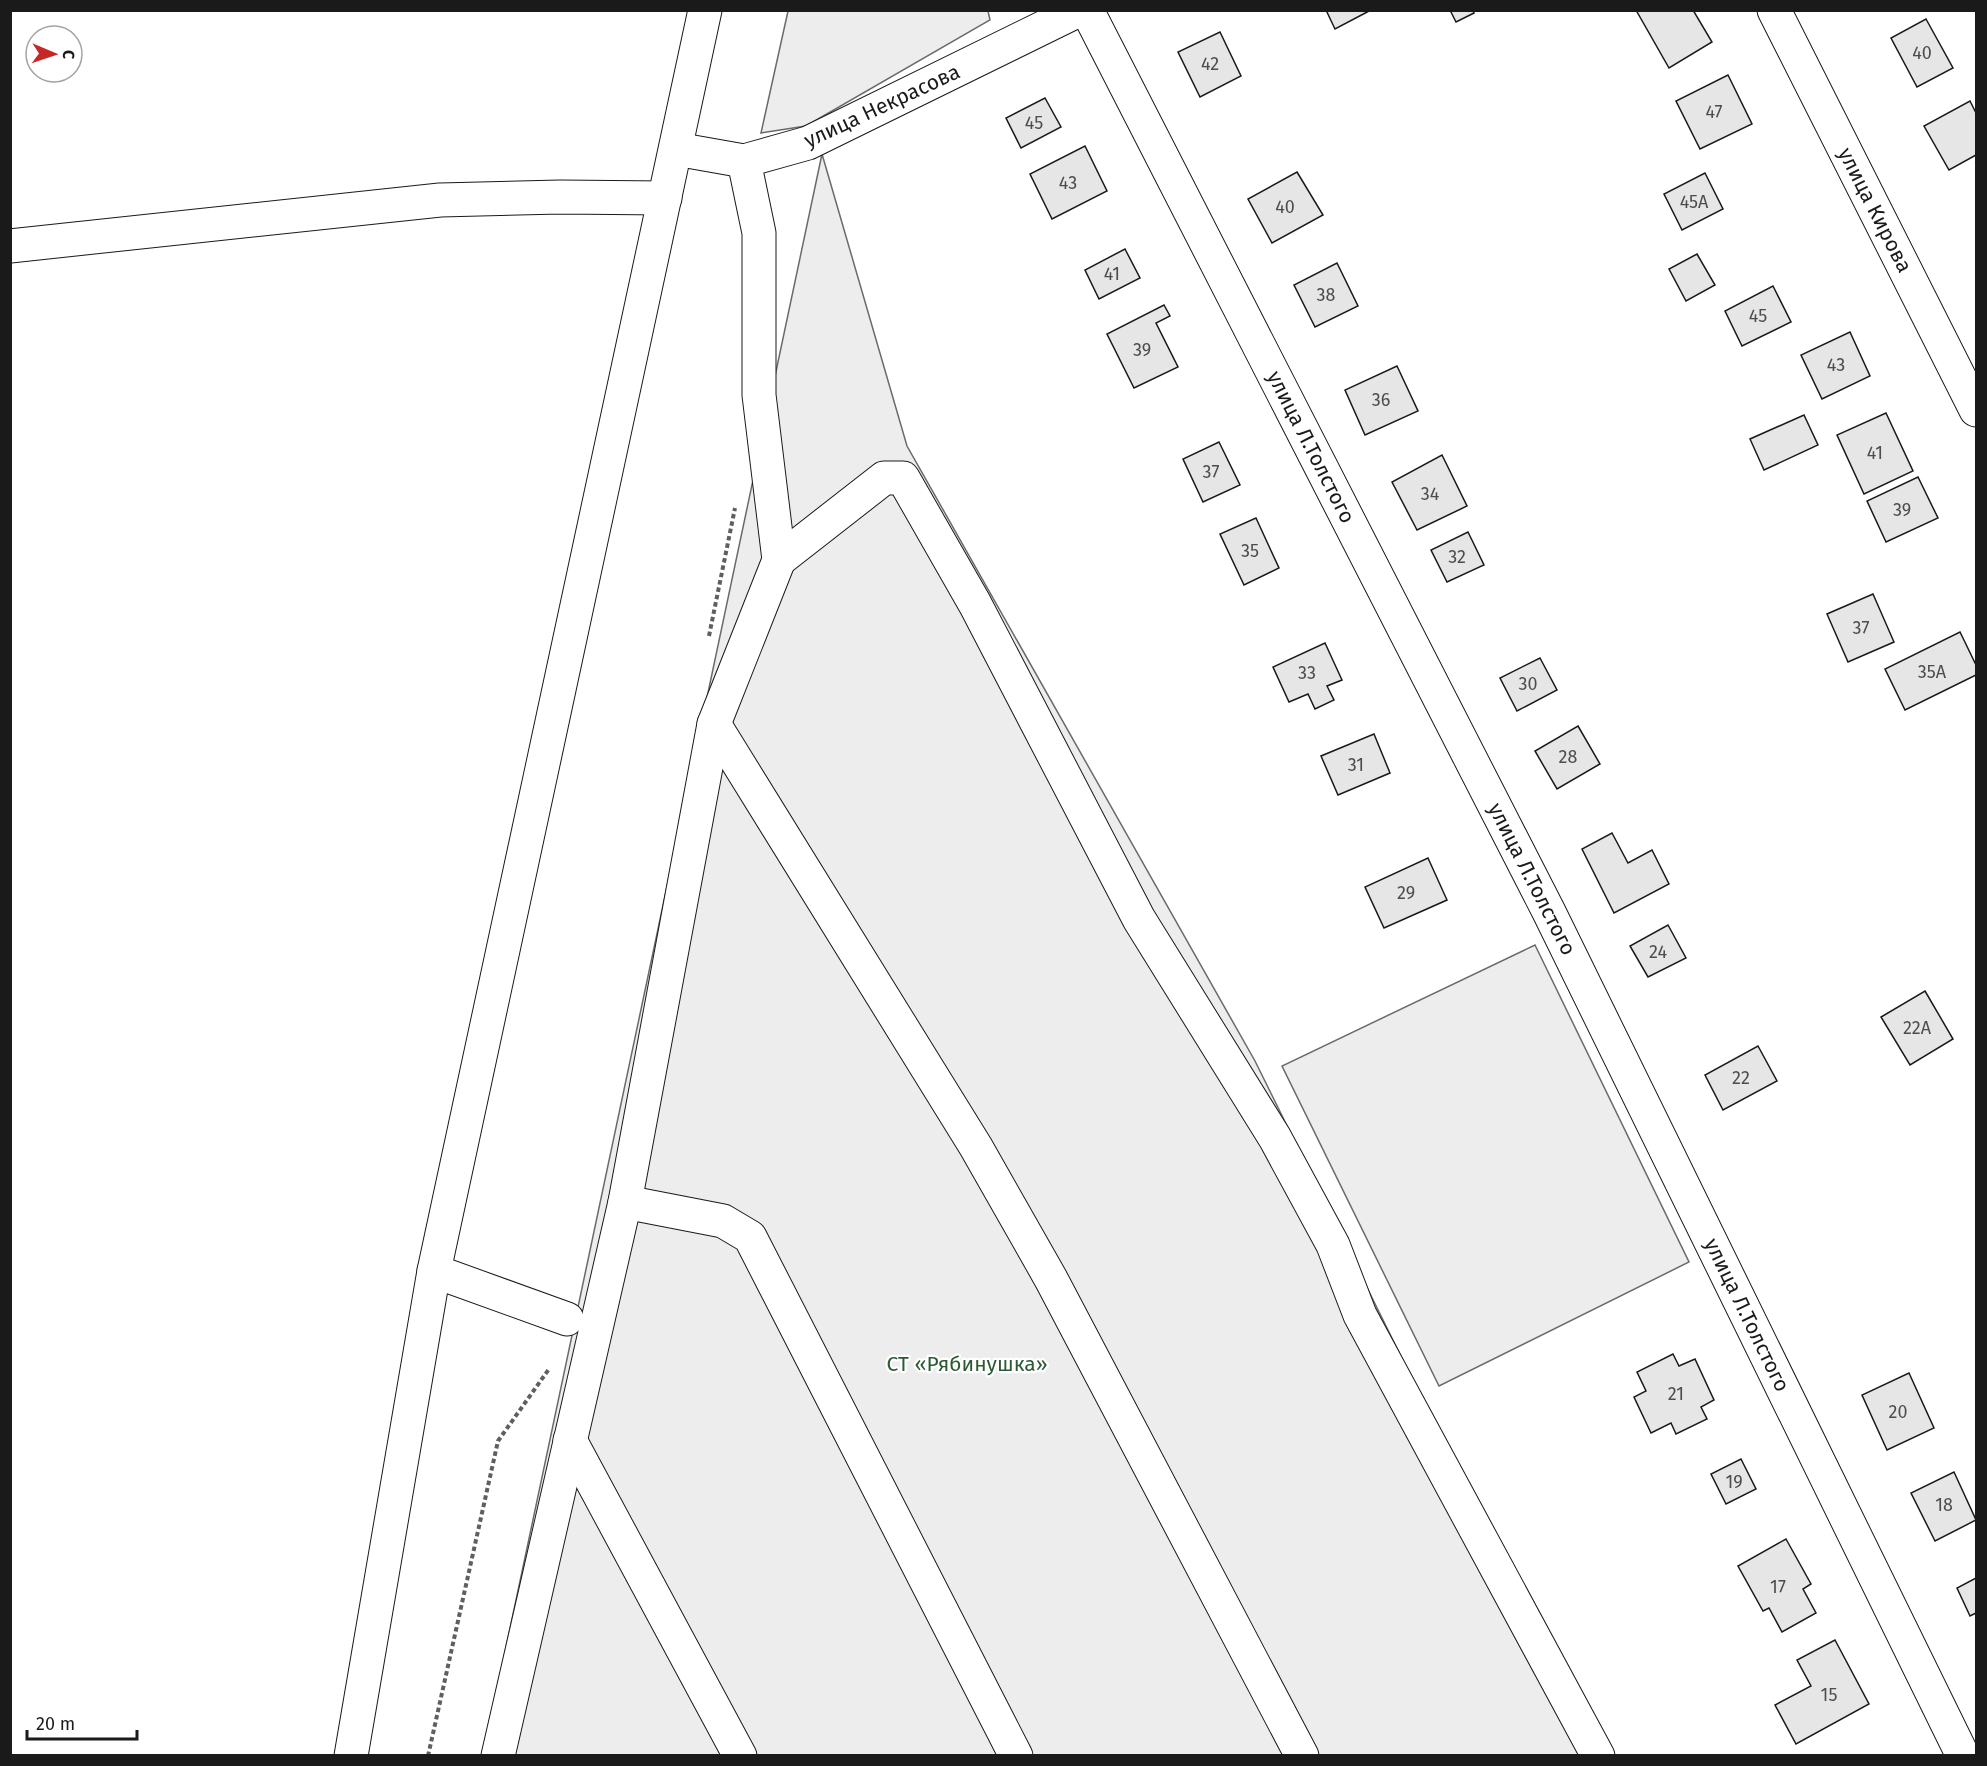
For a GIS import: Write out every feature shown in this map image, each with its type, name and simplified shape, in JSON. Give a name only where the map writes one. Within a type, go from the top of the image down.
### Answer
[{"type":"street","points":[[351,1755],[434,1271],[705,10]]},
{"type":"street","name":"улица Некрасова","points":[[676,149],[744,161],[808,143],[1079,10]]},
{"type":"street","name":"улица Л.Толстого","points":[[1087,10],[1550,912],[1963,1755]]},
{"type":"street","name":"улица Кирова","points":[[1773,10],[1977,410]]},
{"type":"street","points":[[498,1755],[626,1202],[714,724],[779,560],[759,395],[759,233],[744,161]]},
{"type":"street","points":[[10,246],[440,200],[560,196],[665,198]]},
{"type":"street","points":[[779,560],[884,478],[903,478],[975,604],[1139,919],[1275,1138],[1333,1245],[1360,1315],[1586,1752]]},
{"type":"street","points":[[714,724],[976,1147],[1051,1279],[1302,1755]]},
{"type":"street","points":[[626,1202],[723,1221],[750,1237],[1016,1755]]},
{"type":"street","points":[[434,1271],[567,1319]]},
{"type":"street","points":[[570,1440],[740,1755]]},
{"type":"path","points":[[708,641],[737,501]]},
{"type":"path","points":[[428,1755],[498,1441],[560,1353],[567,1319]]},
{"type":"shaded area","points":[[788,11],[988,11],[990,20],[806,126],[761,133]]},
{"type":"shaded area","name":"СТ «Рябинушка»","points":[[822,154],[907,446],[1255,1061],[1427,1409],[1613,1755],[483,1756]]},
{"type":"shaded area","points":[[1535,945],[1689,1262],[1439,1386],[1282,1066]]},
{"type":"building","points":[[1326,10],[1371,10],[1335,29]]},
{"type":"building","points":[[1450,10],[1473,10],[1474,13],[1456,22]]},
{"type":"building","points":[[1636,10],[1693,10],[1712,42],[1669,68]]},
{"type":"building","points":[[1926,19],[1953,68],[1917,87],[1891,38]]},
{"type":"building","points":[[1220,32],[1241,76],[1200,97],[1178,52]]},
{"type":"building","points":[[1728,75],[1752,124],[1700,149],[1676,101]]},
{"type":"building","points":[[1045,98],[1061,127],[1021,148],[1006,118]]},
{"type":"building","points":[[1970,101],[1976,113],[1976,155],[1949,170],[1924,126]]},
{"type":"building","points":[[1085,146],[1107,191],[1052,219],[1030,174]]},
{"type":"building","points":[[1297,172],[1323,215],[1272,243],[1248,199]]},
{"type":"building","points":[[1705,173],[1723,209],[1682,230],[1664,194]]},
{"type":"building","points":[[1125,249],[1140,278],[1099,299],[1085,270]]},
{"type":"building","points":[[1697,254],[1715,285],[1686,301],[1669,269]]},
{"type":"building","points":[[1337,263],[1358,306],[1315,327],[1294,285]]},
{"type":"building","points":[[1773,286],[1791,322],[1742,346],[1725,311]]},
{"type":"building","points":[[1164,305],[1170,316],[1156,323],[1178,367],[1134,388],[1107,334]]},
{"type":"building","points":[[1850,332],[1870,376],[1822,399],[1801,355]]},
{"type":"building","points":[[1397,366],[1418,411],[1365,435],[1345,390]]},
{"type":"building","points":[[1886,413],[1913,471],[1864,494],[1837,435]]},
{"type":"building","points":[[1804,415],[1818,445],[1764,470],[1750,439]]},
{"type":"building","points":[[1219,442],[1240,485],[1203,502],[1183,459]]},
{"type":"building","points":[[1442,455],[1467,506],[1417,530],[1392,482]]},
{"type":"building","points":[[1918,477],[1938,518],[1886,542],[1867,501]]},
{"type":"building","points":[[1256,518],[1279,568],[1244,585],[1220,534]]},
{"type":"building","points":[[1468,532],[1484,565],[1447,582],[1431,550]]},
{"type":"building","points":[[1873,594],[1894,642],[1848,662],[1827,614]]},
{"type":"building","points":[[1960,632],[1976,665],[1976,675],[1905,710],[1885,669]]},
{"type":"building","points":[[1325,643],[1342,680],[1327,686],[1334,700],[1315,709],[1308,694],[1289,702],[1273,667]]},
{"type":"building","points":[[1540,658],[1557,690],[1517,711],[1500,678]]},
{"type":"building","points":[[1578,726],[1600,764],[1557,789],[1535,751]]},
{"type":"building","points":[[1374,734],[1390,773],[1338,795],[1321,756]]},
{"type":"building","points":[[1612,833],[1628,863],[1652,850],[1669,884],[1614,913],[1582,849]]},
{"type":"building","points":[[1428,858],[1447,900],[1384,928],[1365,887]]},
{"type":"building","points":[[1668,925],[1686,958],[1648,977],[1630,946]]},
{"type":"building","points":[[1925,991],[1953,1039],[1910,1065],[1881,1017]]},
{"type":"building","points":[[1758,1046],[1777,1081],[1723,1110],[1705,1075]]},
{"type":"building","points":[[1673,1354],[1679,1366],[1695,1359],[1714,1400],[1701,1407],[1707,1419],[1676,1434],[1671,1423],[1651,1433],[1634,1397],[1646,1391],[1637,1372]]},
{"type":"building","points":[[1909,1373],[1934,1428],[1887,1450],[1862,1395]]},
{"type":"building","points":[[1741,1459],[1756,1489],[1726,1504],[1711,1474]]},
{"type":"building","points":[[1954,1472],[1976,1520],[1935,1541],[1911,1493]]},
{"type":"building","points":[[1786,1539],[1811,1584],[1803,1589],[1816,1613],[1782,1632],[1769,1608],[1763,1611],[1738,1566]]},
{"type":"building","points":[[1976,1578],[1976,1613],[1970,1616],[1957,1588]]},
{"type":"building","points":[[1835,1640],[1869,1704],[1796,1744],[1775,1705],[1811,1686],[1797,1660]]}]
